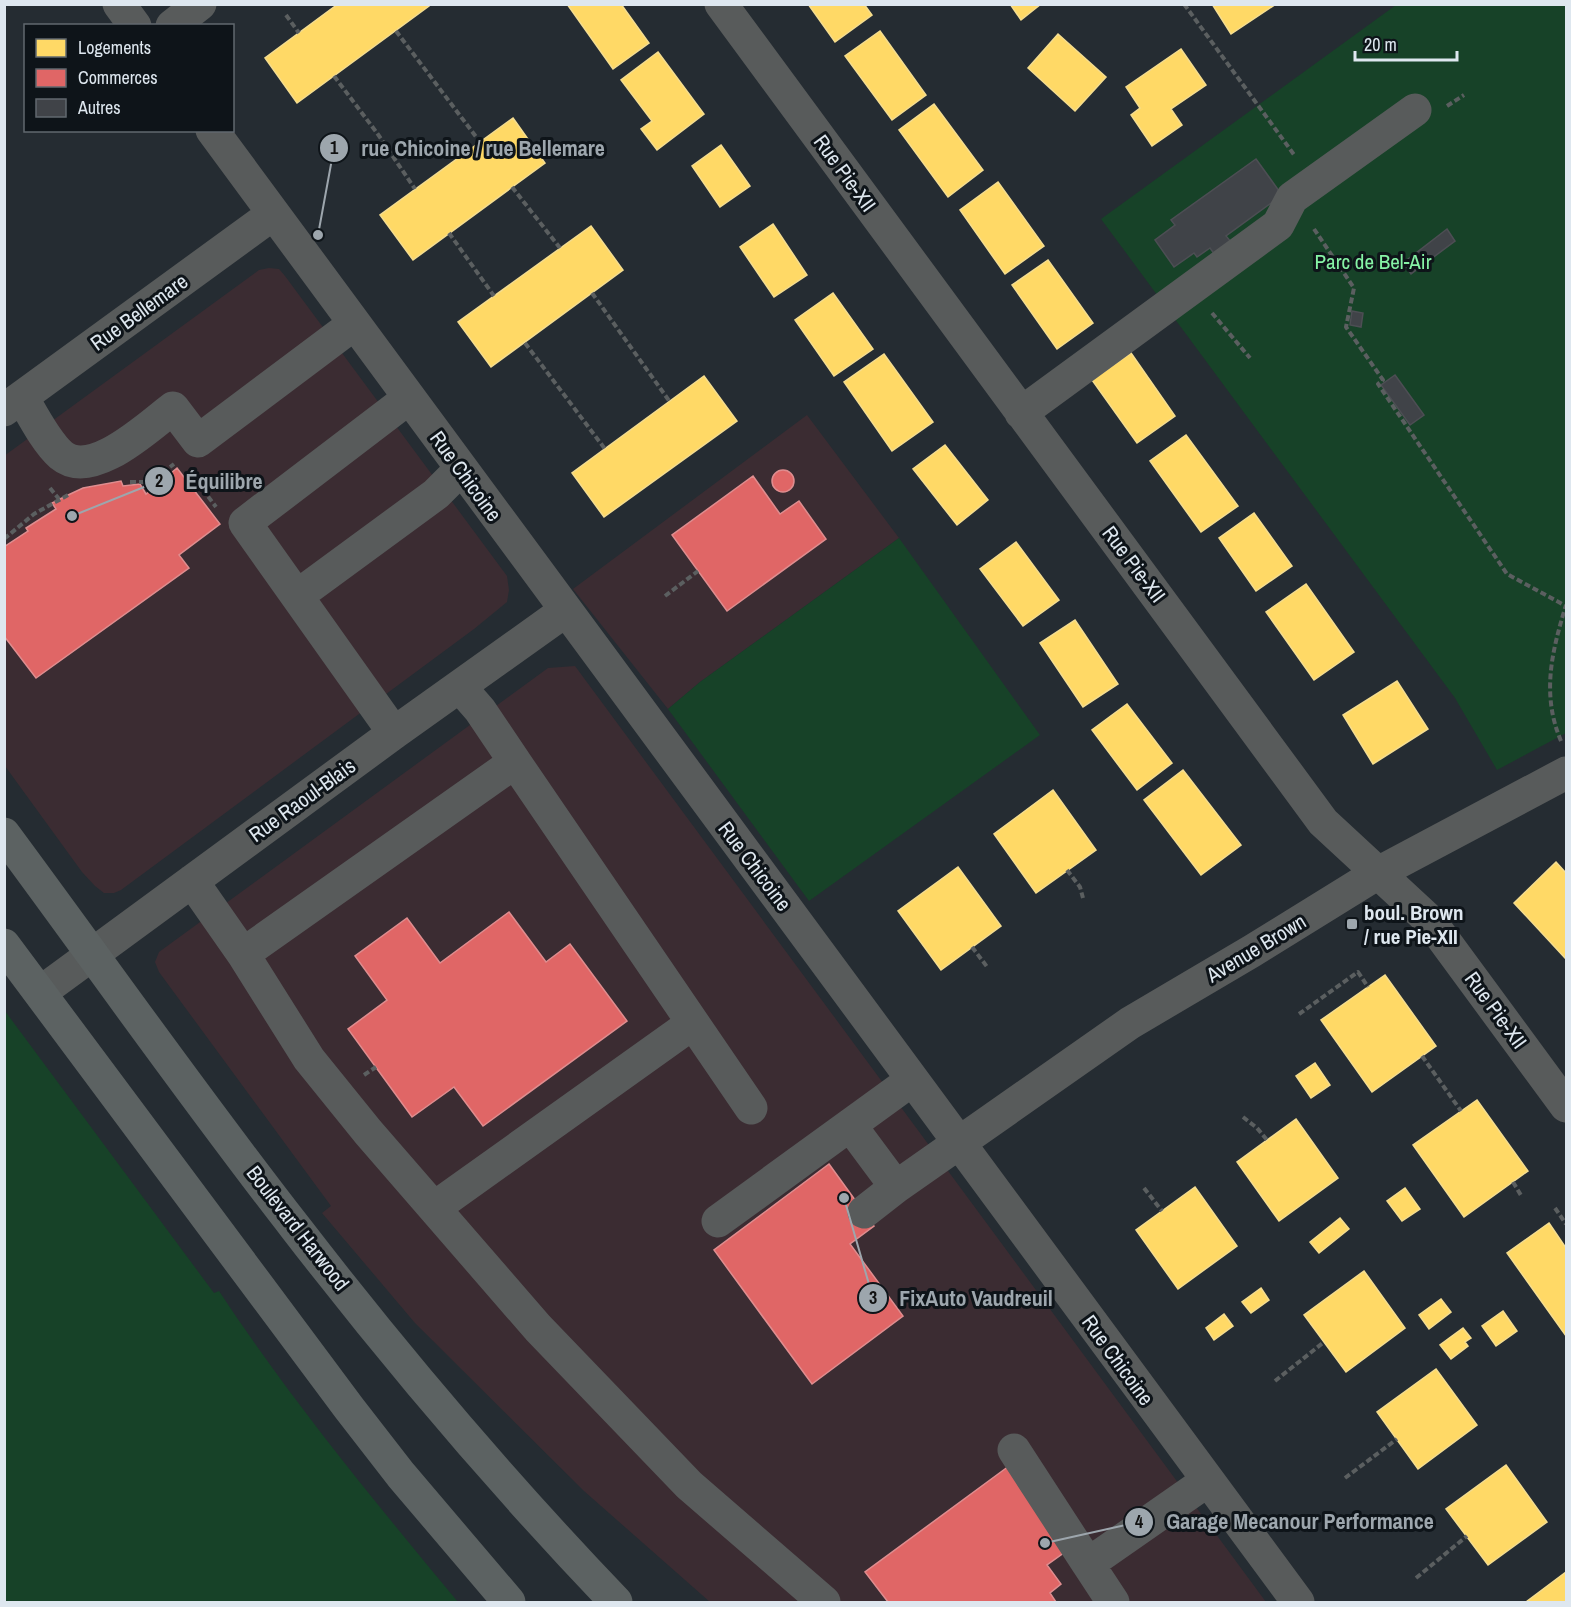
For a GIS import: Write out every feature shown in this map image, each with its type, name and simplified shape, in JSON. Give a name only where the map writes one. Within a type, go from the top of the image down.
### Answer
[{"type":"highway","name":"Boulevard Harwood","points":[[4,834],[295,1227],[459,1430],[616,1602]]},
{"type":"highway","points":[[4,945],[349,1408],[401,1475],[509,1602]]},
{"type":"street","points":[[119,4],[134,24]]},
{"type":"street","points":[[175,24],[200,4]]},
{"type":"street","name":"Rue Pie-XII","points":[[721,4],[1323,822],[1430,921],[1566,1106]]},
{"type":"street","points":[[1021,413],[1278,225],[1292,198],[1415,110]]},
{"type":"street","name":"Rue Chicoine","points":[[213,132],[1298,1602]]},
{"type":"street","name":"Rue Bellemare","points":[[13,404],[273,214]]},
{"type":"street","points":[[13,404],[56,450],[69,460],[82,462],[105,456],[173,408],[198,441],[354,324]]},
{"type":"street","points":[[394,733],[245,523],[409,398]]},
{"type":"street","points":[[297,596],[436,494],[461,469]]},
{"type":"street","name":"Rue Raoul-Blais","points":[[41,992],[394,733],[566,611]]},
{"type":"street","points":[[460,687],[480,710],[751,1108]]},
{"type":"street","name":"Avenue Brown","points":[[864,1212],[896,1187],[1130,1023],[1261,946],[1564,757]]},
{"type":"street","points":[[243,954],[515,762]]},
{"type":"street","points":[[192,881],[243,954],[309,1059],[368,1132],[537,1328],[689,1485],[824,1602]]},
{"type":"street","points":[[434,1208],[693,1023]]},
{"type":"street","points":[[718,1221],[912,1080]]},
{"type":"street","points":[[850,1125],[896,1187]]},
{"type":"street","points":[[1014,1450],[1113,1602]]},
{"type":"street","points":[[1088,1564],[1207,1481]]},
{"type":"path","points":[[1184,4],[1284,141]]},
{"type":"path","points":[[286,15],[299,33]]},
{"type":"path","points":[[396,31],[480,142]]},
{"type":"path","points":[[334,76],[416,189]]},
{"type":"path","points":[[512,187],[560,248]]},
{"type":"path","points":[[1292,198],[1354,288],[1346,327],[1383,380],[1378,384],[1507,574],[1566,605],[1559,629],[1550,683],[1552,712],[1564,757]]},
{"type":"path","points":[[448,233],[494,296]]},
{"type":"path","points":[[1192,288],[1250,358]]},
{"type":"path","points":[[592,293],[670,402]]},
{"type":"path","points":[[525,343],[605,449]]},
{"type":"path","points":[[121,482],[150,482],[181,459]]},
{"type":"path","points":[[187,468],[219,512]]},
{"type":"path","points":[[4,539],[34,514],[75,492]]},
{"type":"path","points":[[665,596],[698,571]]},
{"type":"path","points":[[1067,870],[1080,887],[1083,898]]},
{"type":"path","points":[[972,947],[988,968]]},
{"type":"path","points":[[1299,1014],[1358,972],[1368,987]]},
{"type":"path","points":[[1422,1056],[1461,1111]]},
{"type":"path","points":[[1243,1117],[1267,1140]]},
{"type":"path","points":[[1513,1182],[1522,1197]]},
{"type":"path","points":[[1144,1188],[1162,1211]]},
{"type":"path","points":[[1555,1208],[1566,1224]]},
{"type":"path","points":[[1275,1381],[1324,1342]]},
{"type":"path","points":[[1345,1478],[1397,1439]]},
{"type":"path","points":[[1416,1578],[1467,1536]]},
{"type":"shaded area","points":[[279,269],[285,276],[507,576],[509,590],[507,602],[474,629],[121,890],[104,893],[82,872],[5,766],[4,456],[259,270]]},
{"type":"shaded area","points":[[807,415],[899,538],[700,682],[668,709],[573,589]]},
{"type":"shaded area","points":[[575,666],[1266,1602],[710,1602],[584,1491],[415,1323],[322,1213],[331,1206],[159,972],[155,962],[159,952],[548,668]]},
{"type":"green space","name":"Parc de Bel-Air","points":[[1396,5],[1566,5],[1566,733],[1497,770],[1455,698],[1101,219]]},
{"type":"green space","points":[[899,538],[1040,735],[809,901],[668,709],[700,682]]},
{"type":"green space","points":[[5,1011],[214,1293],[219,1291],[304,1411],[458,1602],[5,1602]]},
{"type":"building: Logements","points":[[338,4],[428,4],[429,6],[297,103],[265,58]]},
{"type":"building: Logements","points":[[567,4],[621,4],[649,43],[613,69]]},
{"type":"building: Logements","points":[[808,4],[864,4],[872,15],[835,42]]},
{"type":"building: Logements","points":[[1010,4],[1041,4],[1021,20]]},
{"type":"building: Logements","points":[[1212,4],[1276,4],[1231,34]]},
{"type":"building: Logements","points":[[880,31],[926,95],[892,120],[845,56]]},
{"type":"building: Logements","points":[[1058,34],[1106,77],[1075,111],[1028,68]]},
{"type":"building: Logements","points":[[1181,49],[1206,85],[1171,109],[1182,125],[1152,146],[1131,115],[1140,108],[1126,87]]},
{"type":"building: Logements","points":[[658,52],[704,114],[657,150],[641,129],[652,121],[621,80]]},
{"type":"building: Logements","points":[[934,104],[983,170],[948,197],[899,130]]},
{"type":"building: Logements","points":[[513,118],[545,163],[413,260],[380,215]]},
{"type":"building: Logements","points":[[721,145],[750,186],[720,207],[692,166]]},
{"type":"building: Logements","points":[[998,182],[1044,246],[1005,274],[960,210]]},
{"type":"building: Logements","points":[[773,224],[807,275],[774,297],[740,247]]},
{"type":"building: Logements","points":[[591,226],[623,270],[491,367],[458,322]]},
{"type":"building: Logements","points":[[1048,260],[1093,323],[1057,349],[1012,285]]},
{"type":"building: Logements","points":[[833,293],[873,349],[834,376],[795,320]]},
{"type":"building: Logements","points":[[1131,353],[1175,416],[1137,443],[1092,380]]},
{"type":"building: Logements","points":[[884,354],[933,422],[892,451],[844,382]]},
{"type":"building: Logements","points":[[704,376],[737,421],[604,517],[572,473]]},
{"type":"building: Logements","points":[[1186,435],[1238,506],[1201,532],[1150,461]]},
{"type":"building: Logements","points":[[945,445],[988,500],[957,525],[913,469]]},
{"type":"building: Logements","points":[[1254,513],[1292,566],[1256,591],[1219,538]]},
{"type":"building: Logements","points":[[1016,542],[1059,600],[1023,626],[980,569]]},
{"type":"building: Logements","points":[[1306,584],[1354,652],[1314,680],[1266,612]]},
{"type":"building: Logements","points":[[1075,620],[1118,684],[1083,707],[1040,643]]},
{"type":"building: Logements","points":[[1397,681],[1428,729],[1373,764],[1343,715]]},
{"type":"building: Logements","points":[[1127,704],[1172,763],[1137,790],[1092,730]]},
{"type":"building: Logements","points":[[1183,770],[1241,845],[1201,875],[1144,800]]},
{"type":"building: Logements","points":[[1053,790],[1096,850],[1036,893],[994,834]]},
{"type":"building: Logements","points":[[1556,862],[1566,873],[1566,959],[1514,903]]},
{"type":"building: Logements","points":[[958,867],[1001,926],[941,970],[898,911]]},
{"type":"building: Logements","points":[[1385,975],[1436,1046],[1372,1092],[1321,1020]]},
{"type":"building: Logements","points":[[1315,1063],[1330,1085],[1311,1098],[1296,1076]]},
{"type":"building: Logements","points":[[1477,1100],[1528,1171],[1464,1217],[1413,1145]]},
{"type":"building: Logements","points":[[1296,1119],[1338,1178],[1279,1221],[1237,1162]]},
{"type":"building: Logements","points":[[1195,1187],[1237,1246],[1178,1289],[1136,1230]]},
{"type":"building: Logements","points":[[1405,1188],[1420,1209],[1402,1221],[1387,1201]]},
{"type":"building: Logements","points":[[1340,1218],[1349,1229],[1319,1253],[1310,1242]]},
{"type":"building: Logements","points":[[1549,1223],[1566,1248],[1566,1336],[1507,1253]]},
{"type":"building: Logements","points":[[1364,1271],[1405,1328],[1346,1372],[1304,1315]]},
{"type":"building: Logements","points":[[1261,1288],[1269,1300],[1251,1313],[1242,1302]]},
{"type":"building: Logements","points":[[1441,1299],[1451,1312],[1429,1329],[1419,1315]]},
{"type":"building: Logements","points":[[1503,1311],[1517,1331],[1496,1346],[1482,1326]]},
{"type":"building: Logements","points":[[1224,1314],[1233,1326],[1214,1340],[1206,1328]]},
{"type":"building: Logements","points":[[1463,1328],[1471,1338],[1465,1342],[1468,1346],[1451,1359],[1440,1345]]},
{"type":"building: Logements","points":[[1436,1369],[1477,1425],[1418,1469],[1377,1412]]},
{"type":"building: Logements","points":[[1506,1465],[1547,1522],[1488,1565],[1446,1509]]},
{"type":"building: Logements","points":[[1566,1572],[1566,1602],[1526,1602]]},
{"type":"building: Commerces","points":[[177,468],[220,524],[179,555],[189,568],[36,678],[4,636],[4,547],[28,531],[26,528],[56,509],[52,503],[83,488],[121,481],[123,486],[140,484],[146,494]]},
{"type":"building: Commerces","points":[[783,470],[791,473],[794,481],[791,489],[783,492],[775,489],[772,481],[775,473]]},
{"type":"building: Commerces","points":[[753,476],[780,514],[799,501],[826,539],[727,611],[672,535]]},
{"type":"building: Commerces","points":[[509,912],[546,962],[570,944],[627,1021],[483,1126],[454,1087],[412,1117],[348,1029],[387,1000],[355,956],[407,918],[440,963]]},
{"type":"building: Commerces","points":[[829,1164],[874,1226],[850,1244],[903,1316],[812,1384],[714,1250]]},
{"type":"building: Commerces","points":[[1009,1466],[1065,1552],[1047,1565],[1061,1584],[1050,1593],[1056,1602],[888,1602],[865,1572]]},
{"type":"building: Autres","points":[[1256,159],[1282,195],[1226,236],[1232,243],[1215,255],[1210,248],[1197,257],[1194,253],[1174,267],[1155,240],[1175,225],[1171,220]]},
{"type":"building: Autres","points":[[1447,229],[1455,241],[1411,274],[1403,263]]},
{"type":"building: Autres","points":[[1352,311],[1363,313],[1361,327],[1350,325]]},
{"type":"building: Autres","points":[[1395,375],[1424,415],[1410,425],[1381,385]]},
{"type":"place","name":"rue Chicoine / rue Bellemare","points":[[318,235]]},
{"type":"place","name":"Équilibre","points":[[72,516]]},
{"type":"place","name":"boul. Brown / rue Pie-XII","points":[[1352,924]]},
{"type":"place","name":"FixAuto Vaudreuil","points":[[844,1198]]},
{"type":"place","name":"Garage Mecanour Performance","points":[[1045,1543]]}]
